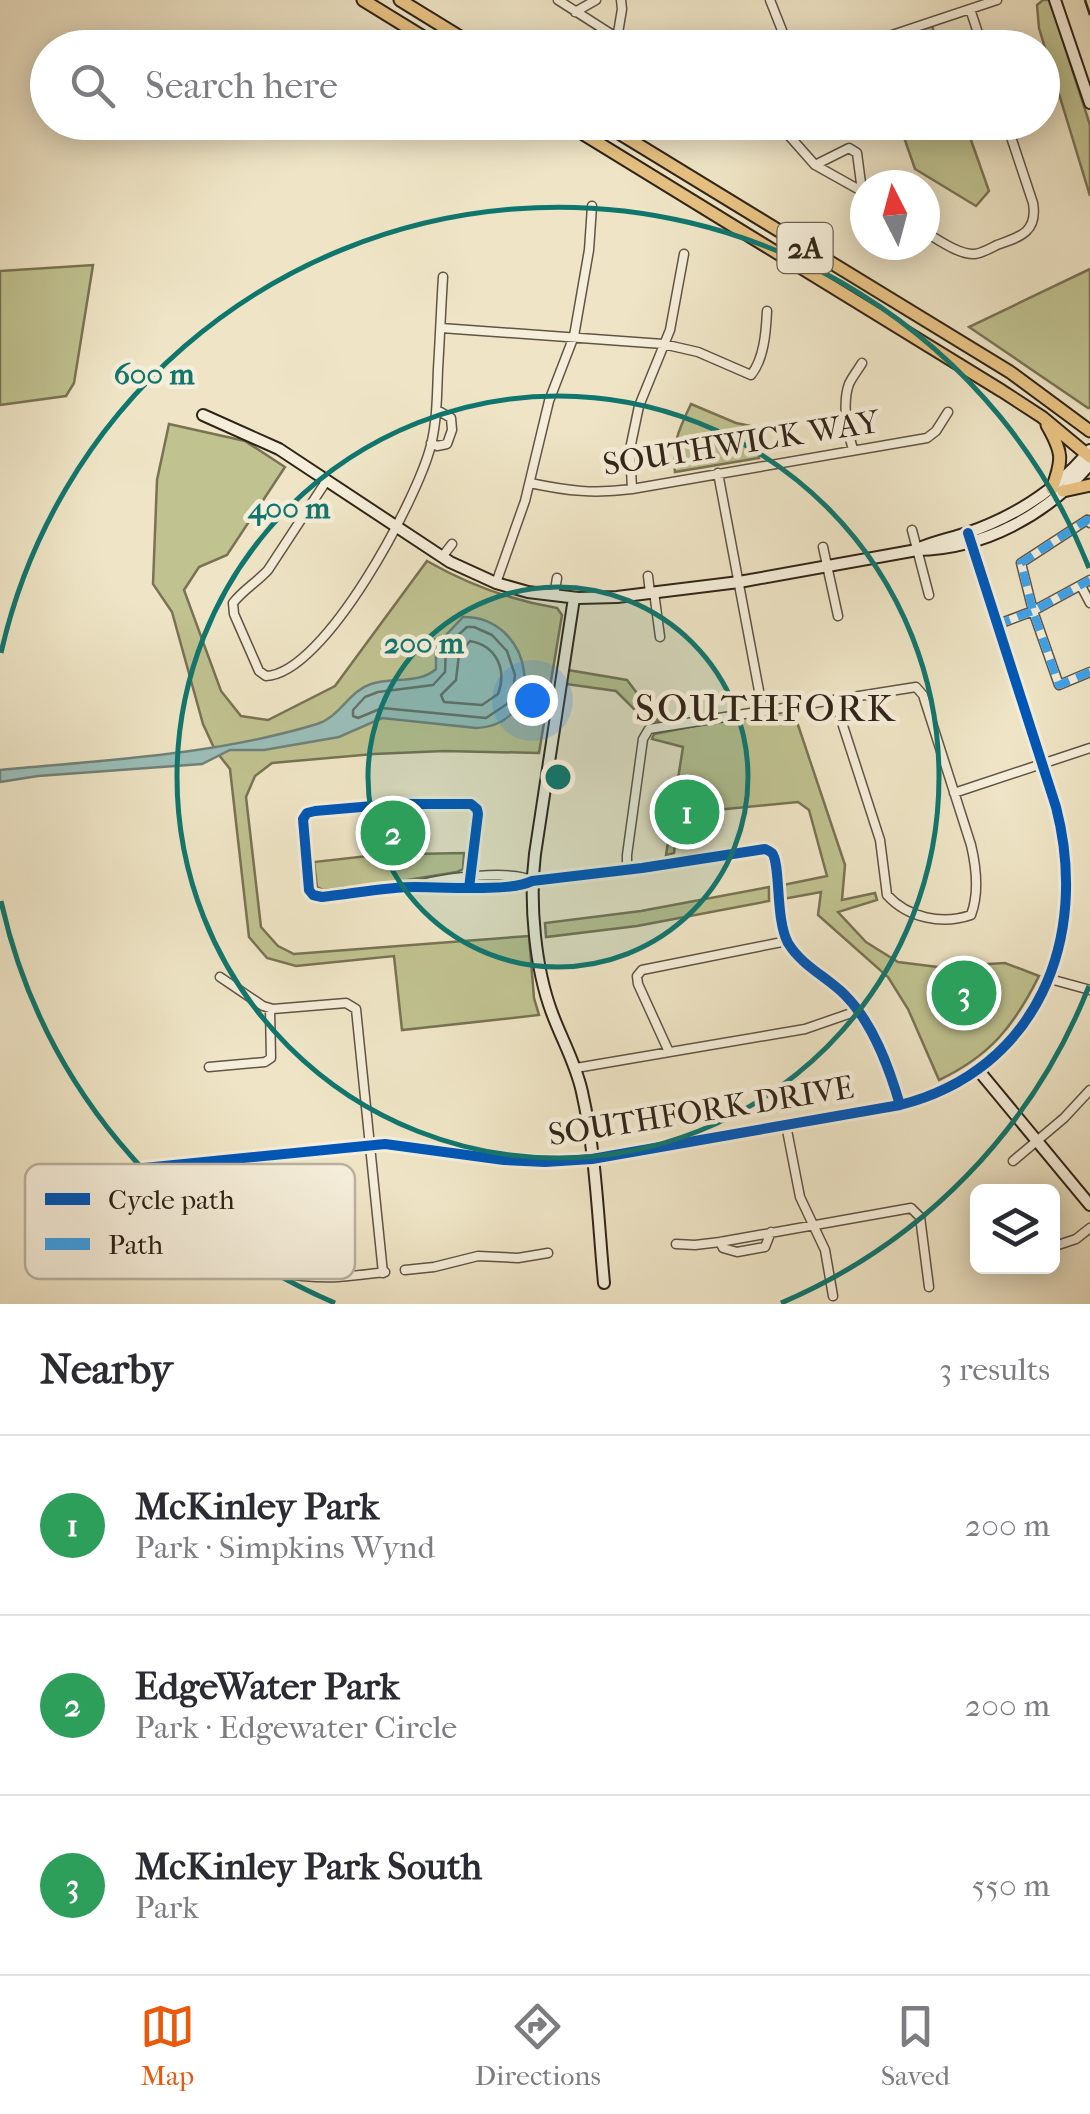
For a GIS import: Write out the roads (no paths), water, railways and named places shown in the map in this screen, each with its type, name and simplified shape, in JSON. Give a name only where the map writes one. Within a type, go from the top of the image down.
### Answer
[{"type":"main road","points":[[363,0],[412,30]]},
{"type":"main road","points":[[400,0],[449,30]]},
{"type":"main road","name":"2A","points":[[593,140],[1042,417],[1089,456]]},
{"type":"main road","name":"2A","points":[[631,140],[1010,372],[1090,431]]},
{"type":"main road","points":[[1064,410],[1090,415]]},
{"type":"main road","points":[[1042,417],[1060,451],[1057,490],[1090,485]]},
{"type":"street","points":[[558,0],[603,30]]},
{"type":"street","points":[[576,12],[596,0]]},
{"type":"street","points":[[618,30],[622,0]]},
{"type":"street","points":[[770,0],[781,30]]},
{"type":"street","points":[[907,30],[997,0]]},
{"type":"street","points":[[1055,0],[1090,103]]},
{"type":"street","points":[[970,9],[977,30]]},
{"type":"street","points":[[793,140],[815,164],[850,184]]},
{"type":"street","points":[[940,241],[974,254],[1020,237],[1030,228],[1035,215],[1012,140]]},
{"type":"street","points":[[815,164],[848,148],[857,154],[860,170]]},
{"type":"street","points":[[496,583],[530,482],[549,401],[574,336],[589,250],[592,206]]},
{"type":"street","points":[[632,489],[630,449],[639,406],[670,330],[684,254]]},
{"type":"street","points":[[327,480],[268,570],[233,603],[234,614],[262,674],[272,676],[280,672],[322,641],[397,528],[417,485],[437,410],[442,277]]},
{"type":"street","points":[[441,328],[663,344],[698,352],[752,375],[762,347],[767,311]]},
{"type":"street","points":[[853,450],[846,400],[849,384],[862,364]]},
{"type":"street","points":[[431,444],[448,444],[452,430],[451,418],[437,410]]},
{"type":"street","name":"SOUTHWICK WAY","points":[[530,482],[580,492],[632,489],[926,438],[936,431],[948,412]]},
{"type":"street","points":[[203,415],[279,449],[442,557],[496,583],[574,598],[739,582],[917,550],[943,550],[1057,490],[1089,456]]},
{"type":"street","points":[[718,472],[763,712]]},
{"type":"street","points":[[1090,523],[1087,520],[1021,563],[1059,684],[1090,672]]},
{"type":"street","points":[[912,530],[930,595]]},
{"type":"street","name":"SOUTHFORK DRIVE","points":[[178,1164],[370,1144],[409,1145],[504,1160],[592,1159],[900,1104],[942,1092],[979,1071],[1022,1026],[1050,980],[1064,925],[1068,872],[1060,822],[970,538]]},
{"type":"street","points":[[442,557],[452,544]]},
{"type":"street","points":[[823,547],[838,616]]},
{"type":"street","points":[[648,576],[660,637]]},
{"type":"street","points":[[554,596],[558,578]]},
{"type":"street","points":[[996,625],[1033,611],[1090,580]]},
{"type":"street","points":[[1081,586],[1090,603]]},
{"type":"street","points":[[574,598],[532,881],[544,990],[583,1093],[604,1283]]},
{"type":"street","points":[[627,870],[646,732],[656,727],[916,687],[973,855],[975,903],[971,915],[929,918],[906,910],[887,895],[880,840],[835,701]]},
{"type":"street","points":[[954,793],[1090,748]]},
{"type":"street","points":[[470,888],[478,814],[471,804],[396,804],[315,811],[302,820],[308,886],[313,895],[322,897],[414,887],[470,888],[524,885],[765,849],[774,858],[778,910],[787,941],[801,959],[860,1010],[900,1104]]},
{"type":"street","points":[[414,887],[471,877],[523,875],[532,881]]},
{"type":"street","points":[[670,1052],[638,984],[642,970],[787,941]]},
{"type":"street","points":[[220,977],[270,1008],[346,1003],[356,1009],[386,1272],[355,1275]]},
{"type":"street","points":[[1050,980],[1090,990]]},
{"type":"street","points":[[209,1067],[265,1062],[271,1058],[270,1008]]},
{"type":"street","points":[[576,1068],[805,1029],[860,1010]]},
{"type":"street","points":[[979,1071],[1090,1206]]},
{"type":"street","points":[[1013,1161],[1090,1090]]},
{"type":"street","points":[[786,1125],[798,1192],[827,1257],[833,1296]]},
{"type":"street","points":[[676,1244],[720,1242],[906,1208],[915,1210],[922,1222],[929,1287]]},
{"type":"street","points":[[1060,1244],[1090,1228]]},
{"type":"street","points":[[405,1270],[468,1257],[518,1258],[548,1253]]},
{"type":"water","points":[[463,617],[487,621],[505,634],[518,651],[524,671],[523,691],[515,709],[500,722],[476,728],[382,718],[339,737],[264,750],[230,750],[202,764],[0,782],[0,770],[200,750],[317,724],[332,716],[363,687],[422,677],[436,669],[433,640],[446,635]]},
{"type":"railway","points":[[1085,0],[1090,15]]},
{"type":"place","name":"McKinley Park","points":[[687,812]]},
{"type":"place","name":"EdgeWater Park","points":[[393,833]]},
{"type":"place","name":"McKinley Park South","points":[[964,993]]},
{"type":"district","name":"SOUTHFORK","points":[[766,708]]}]
